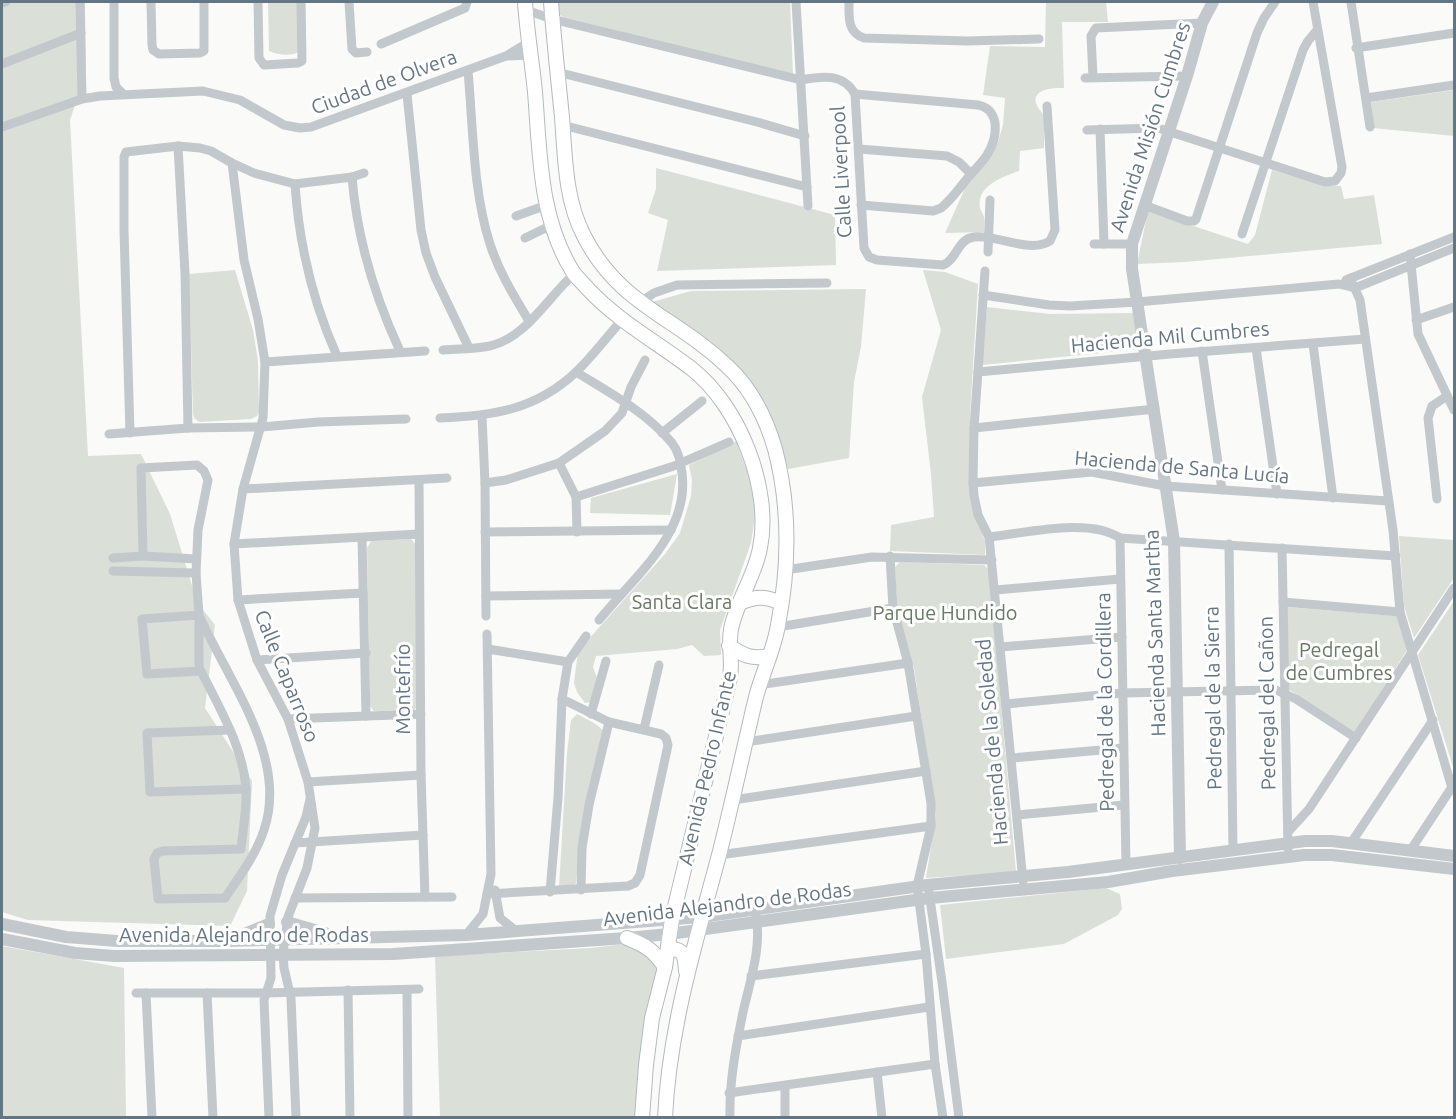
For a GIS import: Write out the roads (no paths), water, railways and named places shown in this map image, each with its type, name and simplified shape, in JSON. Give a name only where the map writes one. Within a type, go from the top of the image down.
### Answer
[{"type":"main road","name":"Avenida Pedro Infante","points":[[551,2],[569,186],[579,226],[590,247],[609,274],[639,303],[714,354],[743,383],[756,401],[766,423],[775,450],[785,502],[785,570],[778,627],[759,685],[733,800],[686,982],[668,1075],[664,1118]]},
{"type":"main road","name":"Avenida Pedro Infante","points":[[525,6],[532,55],[543,183],[552,225],[563,253],[574,274],[602,304],[621,321],[705,380],[732,414],[743,437],[755,473],[763,516],[760,548],[750,582],[731,630],[730,678],[672,919],[665,967],[645,1065],[642,1118]]},
{"type":"main road","points":[[740,603],[752,597],[761,597],[781,603]]},
{"type":"main road","points":[[729,646],[753,658],[769,656]]},
{"type":"main road","points":[[627,938],[653,950],[665,967]]},
{"type":"main road","points":[[668,949],[677,949],[684,956],[686,982]]},
{"type":"street","points":[[2,3],[6,2]]},
{"type":"street","points":[[80,2],[82,99]]},
{"type":"street","points":[[114,2],[114,78],[116,87],[122,93]]},
{"type":"street","points":[[151,2],[152,45],[153,50],[159,54],[204,51],[206,46],[204,2]]},
{"type":"street","points":[[258,2],[259,58],[264,65],[302,61],[301,2]]},
{"type":"street","points":[[349,2],[352,47],[356,53],[367,52]]},
{"type":"street","points":[[796,2],[808,206]]},
{"type":"street","points":[[849,2],[852,31],[864,38],[967,41],[1038,39]]},
{"type":"street","name":"Avenida Misión Cumbres","points":[[1137,302],[1132,269],[1132,244],[1202,23],[1214,2]]},
{"type":"street","points":[[1144,205],[1187,221],[1194,221],[1199,215],[1257,33],[1275,2]]},
{"type":"street","points":[[1087,130],[1149,127],[1169,130],[1325,182],[1335,181],[1339,178],[1341,167],[1313,2]]},
{"type":"street","points":[[1351,2],[1356,48],[1370,127]]},
{"type":"street","points":[[381,44],[464,5]]},
{"type":"street","points":[[525,6],[552,19],[801,80],[836,78],[850,86],[855,94],[978,105],[992,112],[995,124],[993,144],[986,156],[946,204],[937,210],[861,205]]},
{"type":"street","points":[[1187,76],[1089,77],[1091,36],[1096,28],[1202,23]]},
{"type":"street","points":[[1242,234],[1303,50],[1317,30]]},
{"type":"street","points":[[2,64],[81,33]]},
{"type":"street","points":[[1356,48],[1455,33]]},
{"type":"street","name":"Ciudad de Olvera","points":[[2,127],[82,99],[122,93],[203,91],[240,100],[275,122],[300,128],[320,125],[506,56],[529,40]]},
{"type":"street","name":"Ciudad de Olvera","points":[[506,56],[532,55]]},
{"type":"street","points":[[468,71],[479,193],[484,223],[497,264],[529,321]]},
{"type":"street","points":[[557,72],[805,136]]},
{"type":"street","points":[[1366,98],[1455,85]]},
{"type":"street","points":[[407,94],[421,230],[426,253],[469,348]]},
{"type":"street","name":"Calle Liverpool","points":[[855,94],[864,248],[869,257],[877,260],[943,265],[949,263],[965,240],[989,237]]},
{"type":"street","points":[[989,237],[1040,245],[1050,241],[1053,236],[1055,230],[1047,106]]},
{"type":"street","points":[[562,125],[807,187]]},
{"type":"street","points":[[1100,129],[1099,244],[1132,244]]},
{"type":"street","points":[[178,146],[185,273],[189,428]]},
{"type":"street","points":[[129,432],[124,157],[129,151],[178,146],[211,151],[262,176],[295,184],[352,177],[364,173]]},
{"type":"street","points":[[859,149],[947,156],[959,162],[971,174]]},
{"type":"street","name":"Calle Caparroso","points":[[232,163],[244,260],[258,319],[265,362],[265,393],[261,427],[243,489],[234,544],[238,600],[257,660],[288,719],[308,782],[315,828],[307,868],[277,953]]},
{"type":"street","points":[[352,177],[359,235],[386,320],[400,351]]},
{"type":"street","points":[[295,184],[300,236],[313,296],[337,356]]},
{"type":"street","points":[[988,252],[990,200]]},
{"type":"street","points":[[516,216],[547,205]]},
{"type":"street","points":[[525,238],[552,225]]},
{"type":"street","points":[[983,295],[1049,305],[1137,302],[1339,284],[1355,288],[1455,237]]},
{"type":"street","points":[[1339,284],[1350,278],[1411,259],[1455,248]]},
{"type":"street","points":[[1411,259],[1416,320],[1422,345],[1455,410]]},
{"type":"street","name":"Hacienda de la Soledad","points":[[985,271],[974,428],[973,483],[975,505],[989,537],[996,590],[1024,890]]},
{"type":"street","points":[[443,350],[491,346],[514,335],[574,274]]},
{"type":"street","points":[[1350,278],[1360,300],[1396,556],[1401,612],[1453,786],[1410,850]]},
{"type":"street","points":[[639,303],[654,293],[677,285],[827,283]]},
{"type":"street","name":"Hacienda Santa Martha","points":[[1137,302],[1174,541],[1180,858]]},
{"type":"street","points":[[1416,320],[1455,307]]},
{"type":"street","points":[[440,418],[482,416],[512,409],[542,397],[576,372],[621,321]]},
{"type":"street","name":"Hacienda Mil Cumbres","points":[[978,372],[1202,351],[1365,339]]},
{"type":"street","points":[[1312,344],[1333,498]]},
{"type":"street","points":[[1256,348],[1277,494]]},
{"type":"street","points":[[265,362],[425,351]]},
{"type":"street","points":[[1202,351],[1222,490]]},
{"type":"street","points":[[485,483],[506,480],[559,463],[614,424],[645,360]]},
{"type":"street","points":[[576,372],[625,402],[662,433],[678,453],[683,482],[678,516],[659,550],[599,620]]},
{"type":"street","points":[[1437,499],[1428,418],[1432,406],[1447,396]]},
{"type":"street","points":[[662,433],[702,401]]},
{"type":"street","points":[[974,428],[1155,409]]},
{"type":"street","points":[[482,416],[486,616]]},
{"type":"street","points":[[110,434],[189,428],[261,427],[318,422],[406,419]]},
{"type":"street","points":[[576,497],[681,463],[729,442]]},
{"type":"street","points":[[559,463],[576,497],[577,532]]},
{"type":"street","points":[[143,556],[141,468],[197,465],[204,471],[207,480],[198,530],[196,559],[200,615],[198,655],[201,671],[230,730],[243,766],[246,789],[241,849],[157,853],[154,859],[158,899],[225,898],[255,852],[265,830],[271,800],[267,766],[258,733],[200,615]]},
{"type":"street","name":"Hacienda de Santa Lucía","points":[[973,483],[1082,472],[1165,486],[1388,501]]},
{"type":"street","points":[[243,489],[447,478]]},
{"type":"street","name":"Montefrío","points":[[419,481],[421,775],[425,897]]},
{"type":"street","points":[[989,537],[1084,527],[1103,530],[1120,538],[1396,556]]},
{"type":"street","points":[[485,532],[671,530]]},
{"type":"street","points":[[234,544],[419,534]]},
{"type":"street","points":[[362,538],[366,716]]},
{"type":"street","name":"Pedregal de la Cordillera","points":[[1120,538],[1126,864]]},
{"type":"street","name":"Pedregal de la Sierra","points":[[1229,544],[1233,851]]},
{"type":"street","name":"Pedregal del Cañon","points":[[1282,548],[1288,857]]},
{"type":"street","points":[[113,558],[143,556],[196,559]]},
{"type":"street","points":[[785,570],[890,556],[992,560]]},
{"type":"street","points":[[890,556],[893,609],[908,663],[931,803],[931,826],[920,873],[959,1118]]},
{"type":"street","points":[[113,571],[196,573]]},
{"type":"street","points":[[996,590],[1120,579]]},
{"type":"street","points":[[1288,837],[1309,809],[1455,588]]},
{"type":"street","points":[[238,600],[363,593]]},
{"type":"street","points":[[486,596],[620,594]]},
{"type":"street","points":[[1282,602],[1401,612]]},
{"type":"street","points":[[778,627],[893,609]]},
{"type":"street","points":[[200,615],[142,619],[147,674],[201,671]]},
{"type":"street","points":[[487,634],[491,894],[500,918],[515,930]]},
{"type":"street","points":[[550,892],[558,798],[562,699],[568,662],[586,636]]},
{"type":"street","points":[[1001,647],[1122,637]]},
{"type":"street","points":[[488,649],[568,662]]},
{"type":"street","points":[[257,660],[366,653]]},
{"type":"street","points":[[591,714],[606,661]]},
{"type":"street","points":[[759,685],[908,663]]},
{"type":"street","points":[[644,729],[659,665]]},
{"type":"street","points":[[1006,704],[1122,693],[1270,690],[1284,692],[1356,738]]},
{"type":"street","points":[[491,894],[628,886],[635,883],[640,875],[668,745],[666,738],[661,734],[644,729],[609,722],[562,699]]},
{"type":"street","points":[[288,719],[422,714]]},
{"type":"street","points":[[747,742],[916,716]]},
{"type":"street","points":[[1351,843],[1433,720]]},
{"type":"street","points":[[581,890],[582,848],[589,805],[609,722]]},
{"type":"street","points":[[230,730],[147,733],[150,792],[246,789]]},
{"type":"street","points":[[1012,758],[1123,748]]},
{"type":"street","points":[[733,800],[926,771]]},
{"type":"street","points":[[308,782],[421,775]]},
{"type":"street","name":"Calle Caparroso","points":[[277,953],[270,939],[269,924],[282,875],[306,817],[310,797]]},
{"type":"street","points":[[1017,815],[1124,805]]},
{"type":"street","points":[[719,855],[931,826]]},
{"type":"street","points":[[295,843],[423,835]]},
{"type":"street","name":"Avenida Alejandro de Rodas","points":[[2,939],[75,953],[114,956],[277,953],[393,954],[669,934],[700,923],[922,885],[1180,858],[1233,851],[1288,837],[1455,856]]},
{"type":"street","name":"Avenida Alejandro de Rodas","points":[[756,915],[1108,882],[1181,870],[1317,854],[1455,869]]},
{"type":"street","points":[[466,935],[483,914],[491,894]]},
{"type":"street","points":[[295,898],[452,897]]},
{"type":"street","points":[[924,899],[935,1065],[943,1115]]},
{"type":"street","points":[[729,1118],[729,1093],[738,1036],[757,946],[756,915]]},
{"type":"street","name":"Avenida Alejandro de Rodas","points":[[2,924],[66,937],[117,941],[225,941],[270,939],[286,929],[350,937],[466,935],[672,919],[700,923]]},
{"type":"street","points":[[225,941],[269,924]]},
{"type":"street","points":[[286,929],[350,937]]},
{"type":"street","points":[[277,953],[290,991],[296,1118]]},
{"type":"street","points":[[269,1118],[264,1000],[272,978],[277,953]]},
{"type":"street","points":[[752,976],[926,954]]},
{"type":"street","points":[[136,993],[265,993],[419,989]]},
{"type":"street","points":[[348,990],[350,1118]]},
{"type":"street","points":[[407,990],[408,1118]]},
{"type":"street","points":[[146,993],[152,1118]]},
{"type":"street","points":[[207,993],[213,1118]]},
{"type":"street","points":[[738,1036],[930,1007]]},
{"type":"street","points":[[729,1093],[935,1065]]},
{"type":"street","points":[[877,1072],[882,1118]]},
{"type":"street","points":[[784,1086],[785,1118]]},
{"type":"park label","name":"Santa Clara","points":[[682,602]]},
{"type":"park label","name":"Parque Hundido","points":[[945,613]]},
{"type":"park label","name":"Pedregal de Cumbres","points":[[1339,662]]}]
